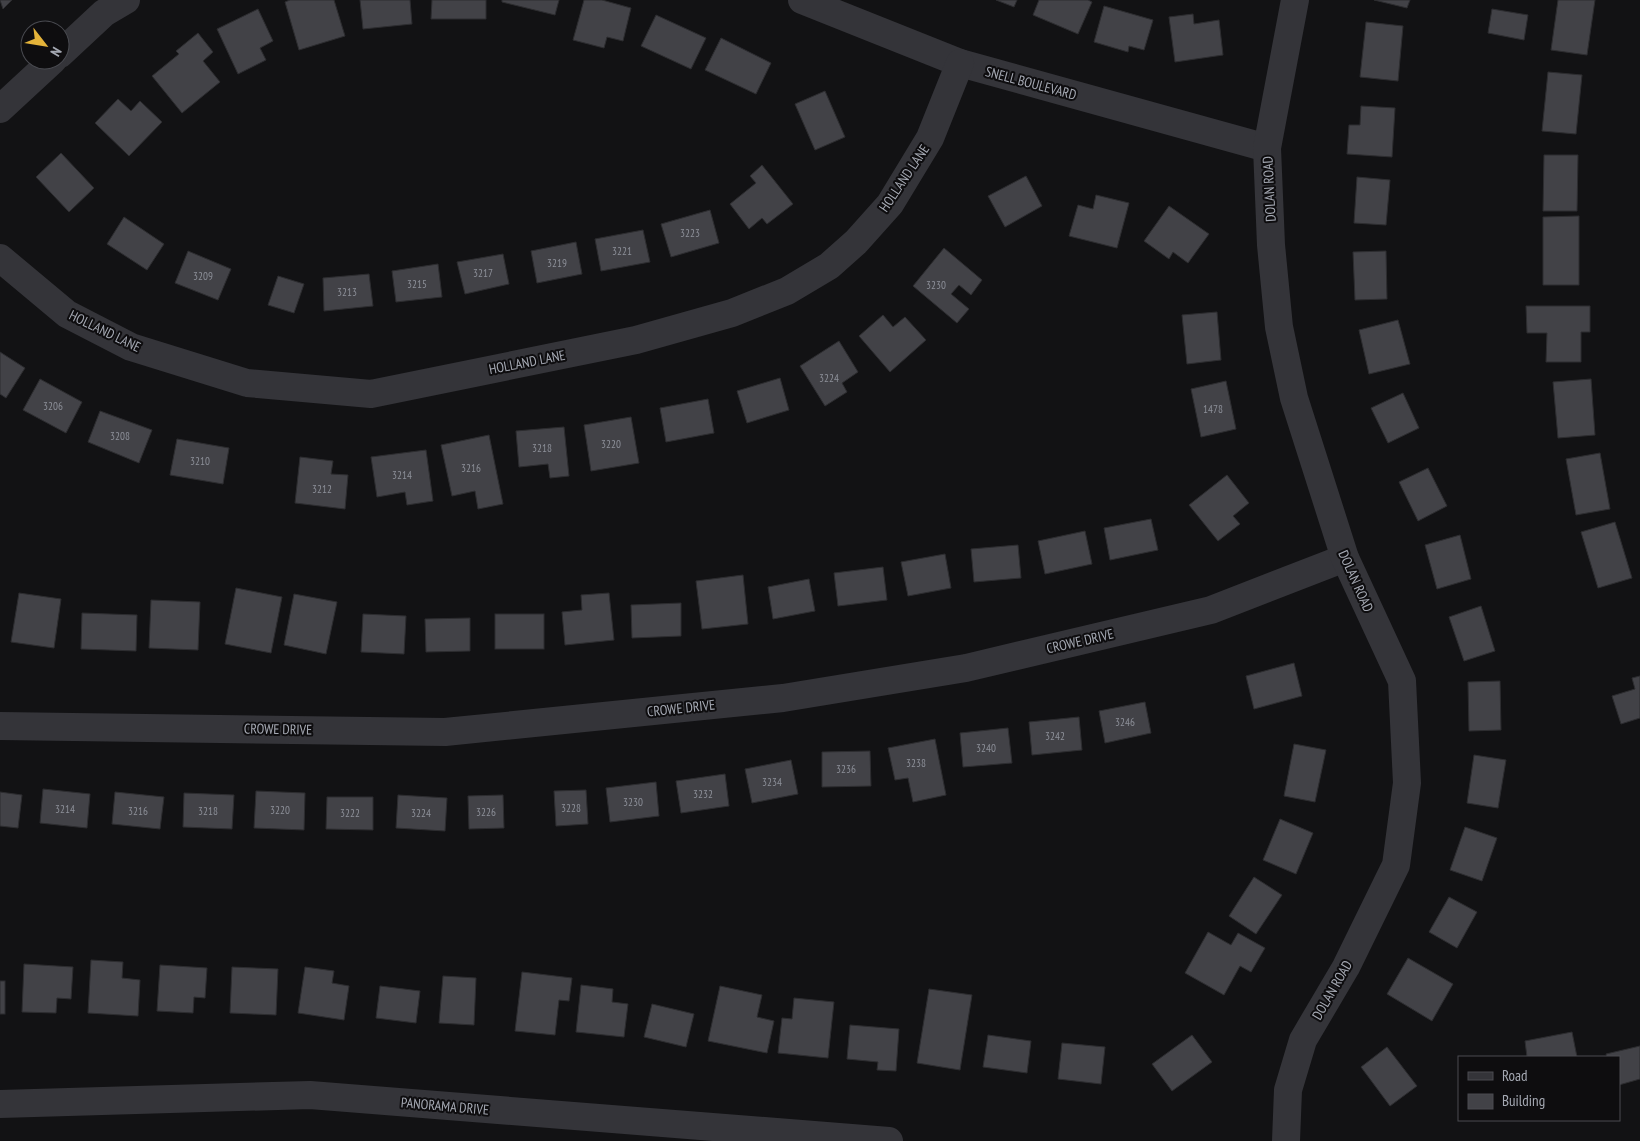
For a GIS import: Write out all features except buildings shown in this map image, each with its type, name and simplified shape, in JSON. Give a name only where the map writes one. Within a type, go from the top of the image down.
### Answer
[{"type":"street","points":[[70,45],[104,13],[126,0]]},
{"type":"street","name":"SNELL BOULEVARD","points":[[802,0],[960,64],[1267,148]]},
{"type":"street","name":"DOLAN ROAD","points":[[1286,1141],[1288,1090],[1304,1040],[1346,967],[1396,865],[1407,782],[1402,681],[1345,558],[1294,398],[1279,327],[1267,148],[1295,0]]},
{"type":"street","name":"HOLLAND LANE","points":[[0,258],[67,314],[131,347],[247,383],[371,394],[636,340],[722,316],[787,291],[829,266],[856,242],[890,204],[930,138],[960,64]]},
{"type":"street","points":[[0,109],[42,70]]},
{"type":"street","name":"CROWE DRIVE","points":[[0,726],[445,732],[783,698],[966,668],[1211,610],[1345,558]]},
{"type":"street","name":"PANORAMA DRIVE","points":[[0,1104],[310,1095],[889,1141]]}]
